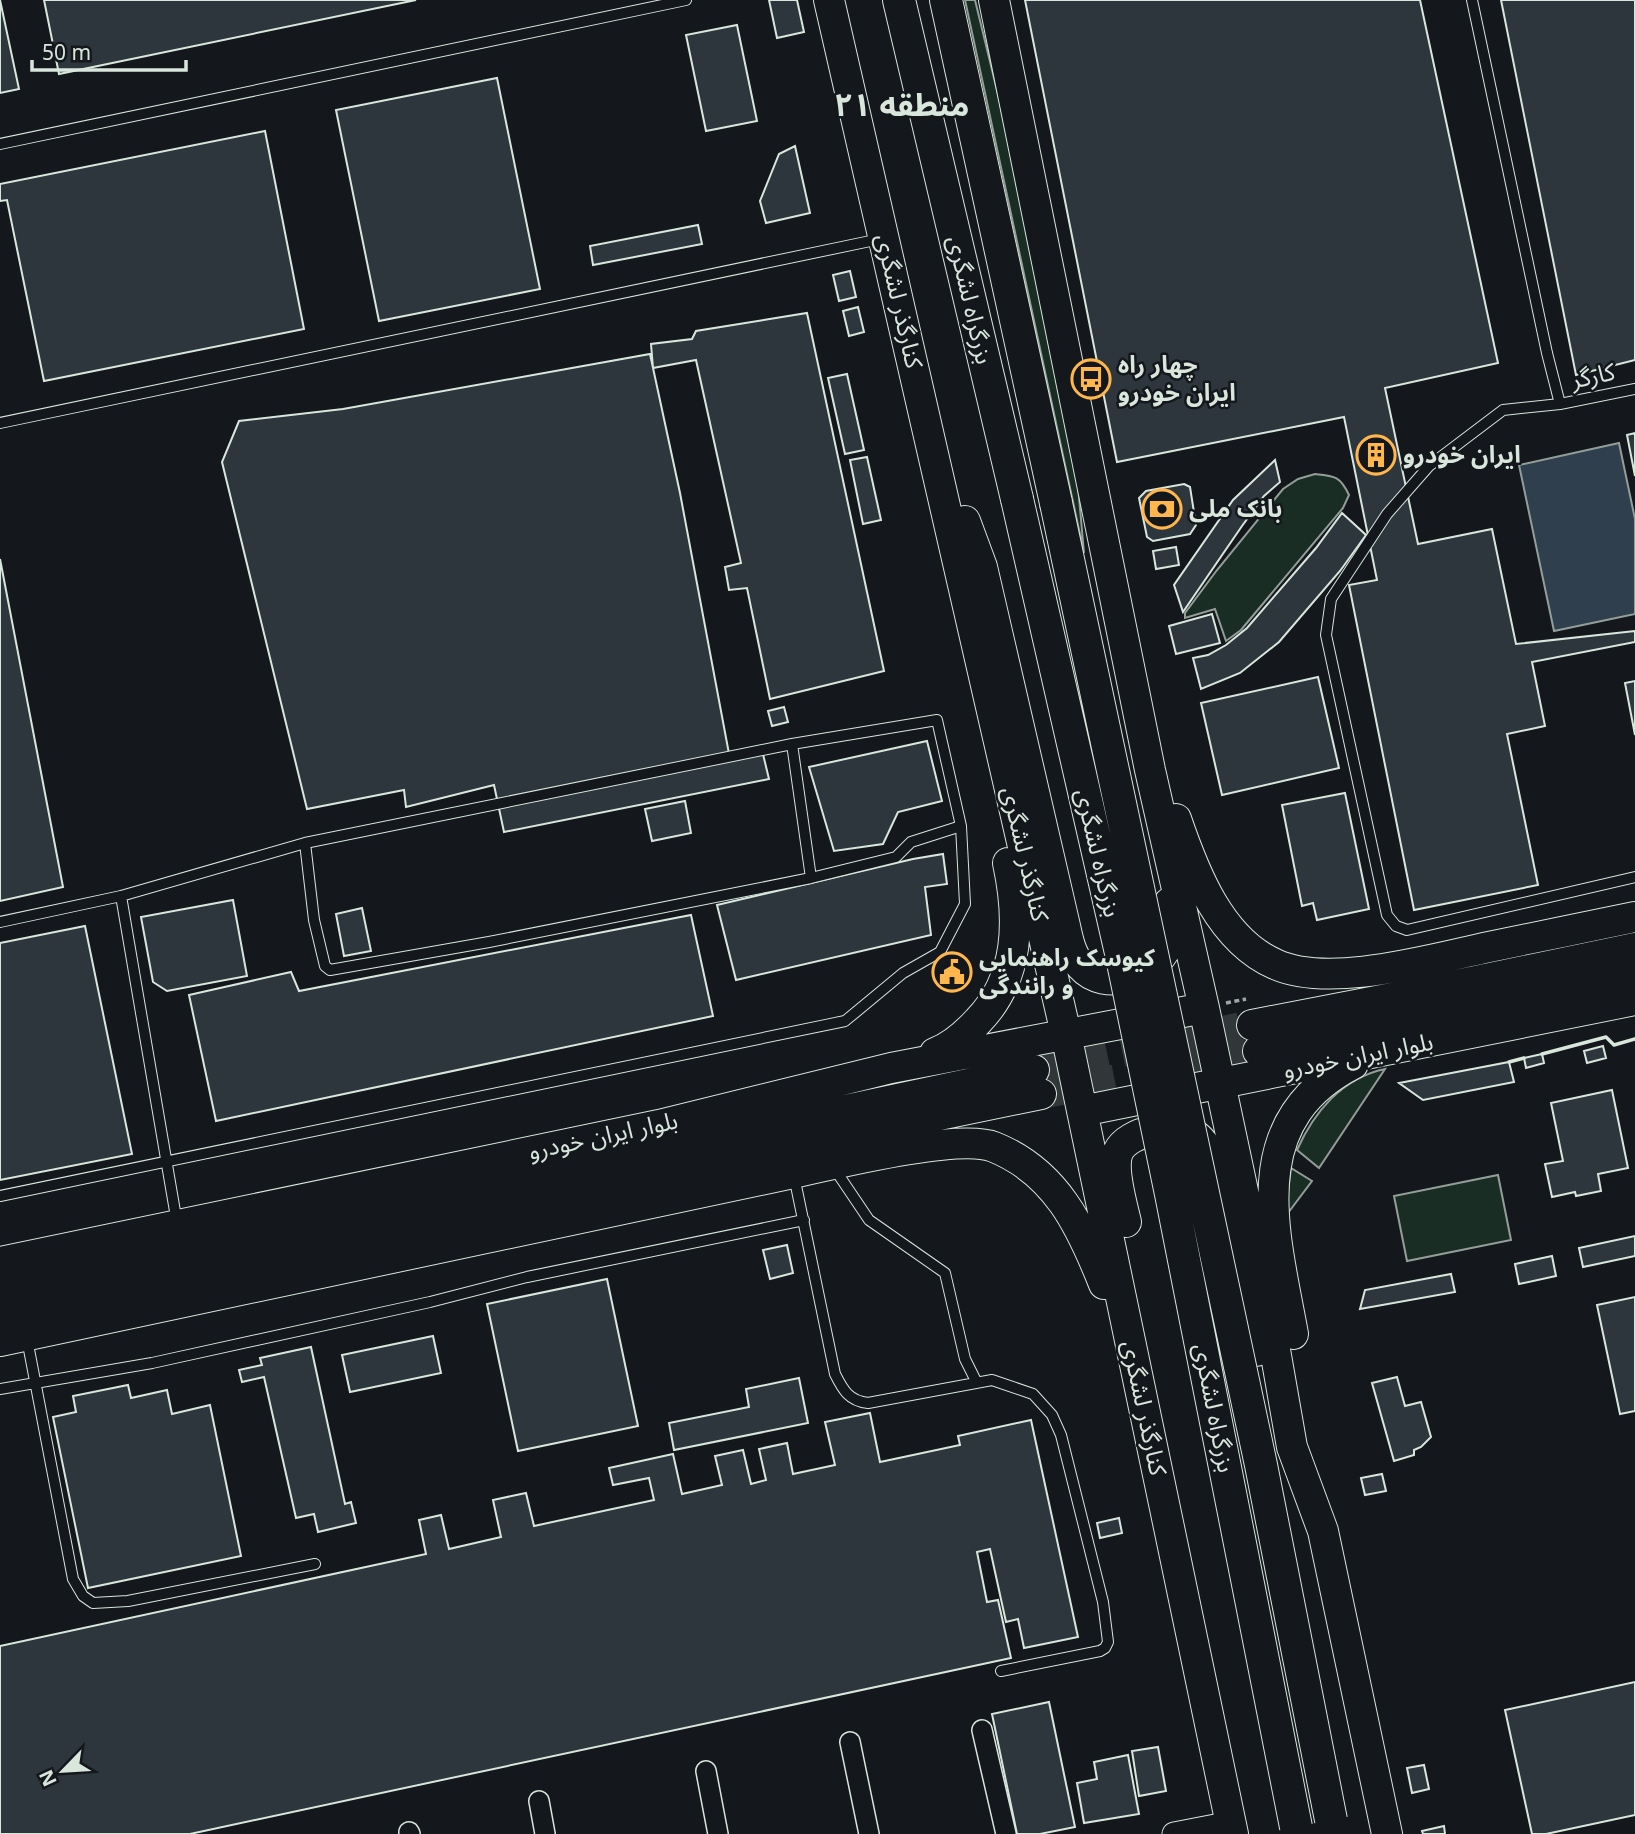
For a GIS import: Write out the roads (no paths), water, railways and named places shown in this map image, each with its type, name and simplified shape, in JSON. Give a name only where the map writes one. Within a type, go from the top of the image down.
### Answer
[{"type":"highway","name":"بزرگراه لشگری","points":[[899,0],[1121,954],[1169,1181],[1297,1830]]},
{"type":"highway","name":"بزرگراه لشگری","points":[[946,0],[1258,1452],[1333,1827]]},
{"type":"main road","name":"کنارگذر لشگری","points":[[829,0],[1066,1034],[1232,1829]]},
{"type":"main road","points":[[994,0],[1150,770],[1267,1304],[1292,1447]]},
{"type":"main road","points":[[923,409],[982,567],[1071,950],[1080,966],[1090,974],[1104,979],[1118,979],[1149,970],[1160,959],[1168,943],[1169,894],[1150,770]]},
{"type":"main road","points":[[891,1068],[939,1052],[966,1034],[990,1009],[1009,974],[1017,929],[1014,893],[944,575],[923,409]]},
{"type":"main road","points":[[1132,682],[1179,829],[1192,860],[1223,921],[1247,946],[1273,964],[1298,972],[1327,975],[1357,972],[1635,917]]},
{"type":"main road","name":"بلوار ایران خودرو","points":[[1635,948],[1458,985],[1255,1038],[1635,974]]},
{"type":"main road","name":"بلوار ایران خودرو","points":[[1082,1111],[1635,1000]]},
{"type":"main road","name":"بلوار ایران خودرو","points":[[0,1262],[659,1125],[891,1068],[1204,1008]]},
{"type":"main road","points":[[1387,1834],[1323,1531],[1272,1198],[1274,1166],[1284,1136],[1298,1111],[1313,1092],[1332,1075],[1388,1051]]},
{"type":"main road","name":"بلوار ایران خودرو","points":[[0,1286],[280,1240],[1037,1082]]},
{"type":"main road","points":[[1159,1479],[1157,1390],[1115,1169],[1117,1154],[1124,1142],[1140,1135],[1180,1129],[1195,1135],[1211,1158],[1260,1370],[1323,1531]]},
{"type":"main road","points":[[13,1338],[793,1172],[961,1143],[992,1146],[1027,1166],[1058,1193],[1079,1223],[1134,1360]]},
{"type":"main road","name":"بلوار ایران خودرو","points":[[0,1315],[280,1240]]},
{"type":"street","points":[[982,1730],[1006,1834]]},
{"type":"street","points":[[850,1742],[869,1834]]},
{"type":"street","points":[[706,1771],[718,1834]]},
{"type":"street","points":[[539,1801],[545,1834]]},
{"type":"street","points":[[1174,1834],[1232,1829]]},
{"type":"lane","points":[[0,144],[686,0]]},
{"type":"lane","points":[[1472,0],[1560,404]]},
{"type":"lane","points":[[0,423],[884,238]]},
{"type":"lane","name":"کارگر","points":[[1635,389],[1560,404],[1503,410],[1429,466],[1387,514],[1331,599],[1326,635],[1387,915],[1396,926],[1407,930],[1635,877]]},
{"type":"lane","points":[[0,922],[121,896],[304,843],[792,744],[937,720],[961,825],[965,904],[940,952],[903,973],[845,1021],[0,1196]]},
{"type":"lane","points":[[792,744],[811,878]]},
{"type":"lane","points":[[304,843],[314,920],[325,965],[330,970],[489,942],[811,878],[896,857],[911,842],[961,825]]},
{"type":"lane","points":[[121,896],[177,1224]]},
{"type":"lane","points":[[832,1165],[869,1220],[945,1273],[965,1359],[976,1381]]},
{"type":"lane","points":[[793,1172],[835,1374],[845,1393],[856,1402],[867,1403],[992,1380],[1032,1394],[1052,1415],[1061,1435],[1103,1602],[1108,1642],[1100,1651],[1001,1671]]},
{"type":"lane","points":[[0,1389],[152,1363],[430,1302],[527,1277],[804,1220]]},
{"type":"lane","points":[[13,1338],[35,1383],[73,1579],[83,1596],[93,1603],[128,1601],[315,1564]]},
{"type":"water","points":[[1619,443],[1635,519],[1635,614],[1554,631],[1519,465]]},
{"type":"tunnel","points":[[1034,1070],[1252,1025]]},
{"type":"tunnel","points":[[1041,1094],[1258,1051]]},
{"type":"place","name":"چهار راه ایران خودرو","points":[[1091,379]]},
{"type":"place","name":"ایران خودرو","points":[[1376,455]]},
{"type":"place","name":"بانک ملی","points":[[1162,509]]},
{"type":"place","name":"کیوسک راهنمایی و رانندگی","points":[[952,972]]},
{"type":"district","name":"منطقه ۲۱","points":[[902,105]]}]
